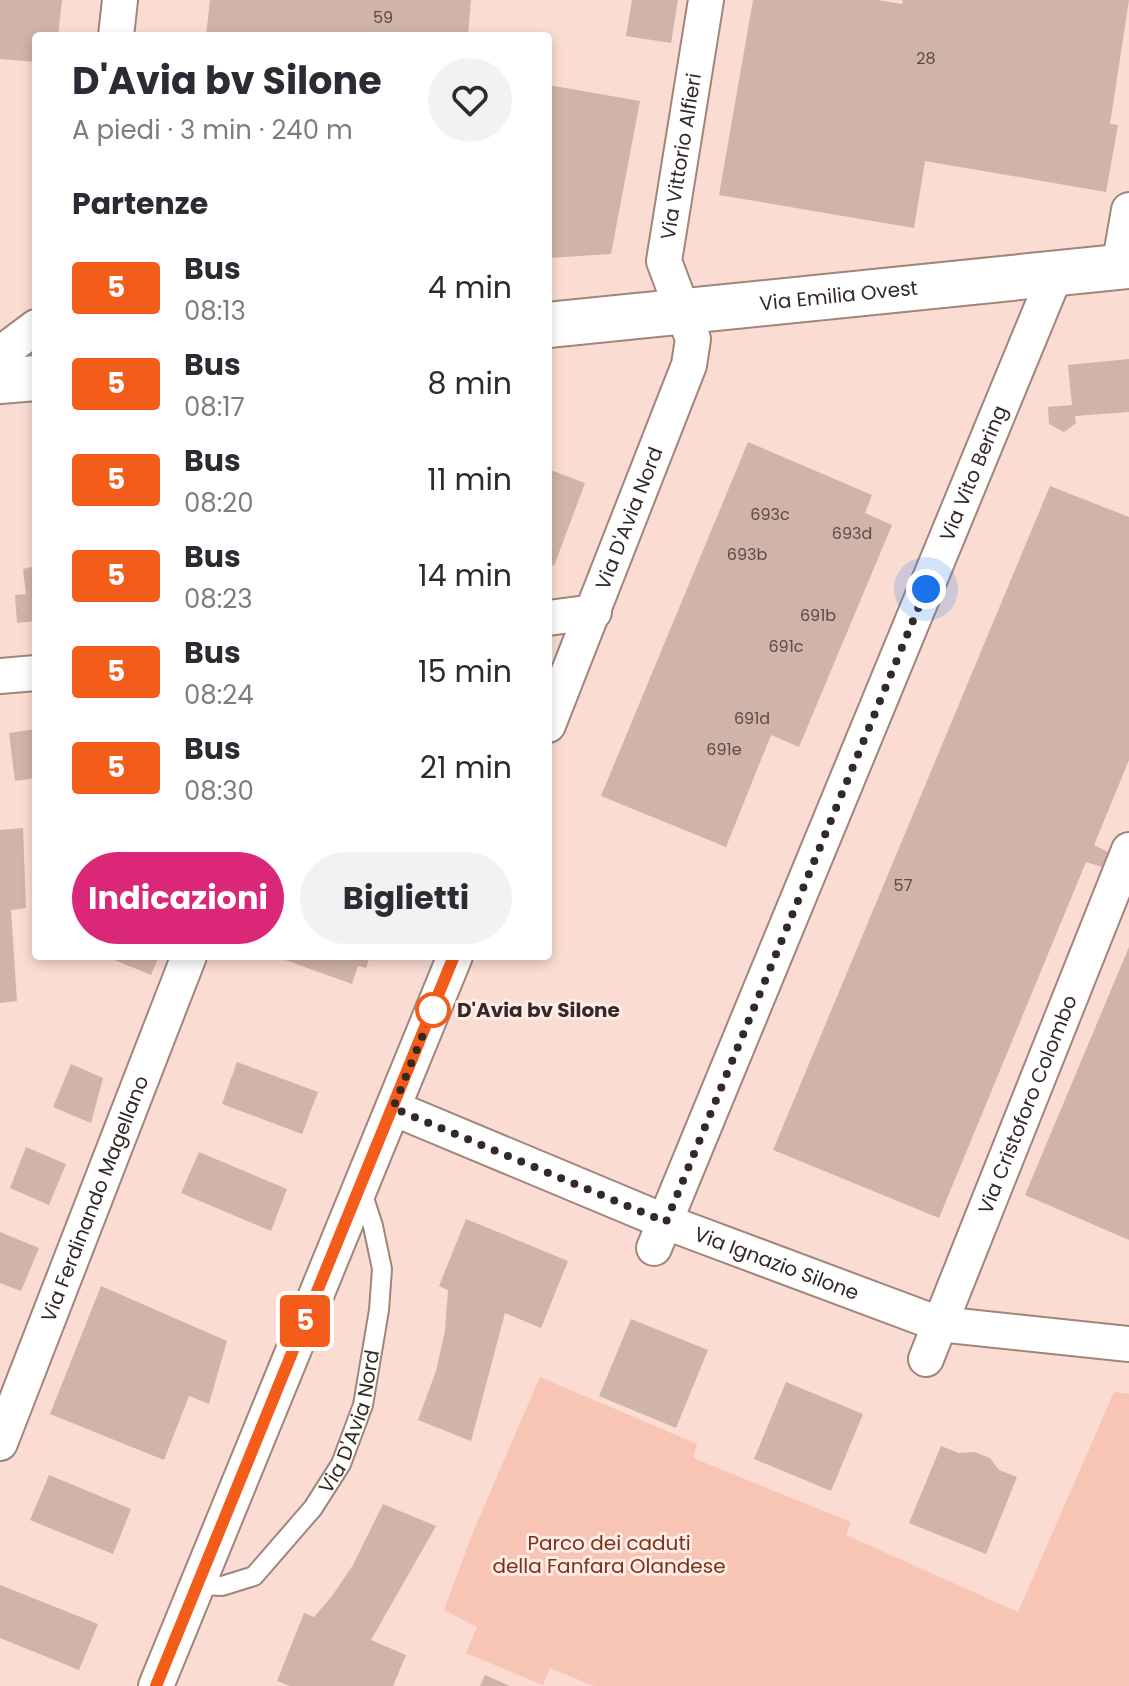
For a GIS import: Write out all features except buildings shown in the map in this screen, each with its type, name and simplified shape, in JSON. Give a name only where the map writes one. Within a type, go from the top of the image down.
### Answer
[{"type":"main road","name":"Via Emilia Ovest","points":[[552,325],[1124,267]]},
{"type":"main road","points":[[0,381],[32,378]]},
{"type":"street","points":[[116,32],[120,0]]},
{"type":"street","name":"Via Vittorio Alfieri","points":[[682,312],[664,261],[706,0]]},
{"type":"street","points":[[1124,267],[1129,210]]},
{"type":"street","name":"Via Vito Bering","points":[[660,1235],[1056,273]]},
{"type":"street","name":"Via D'Avia Nord","points":[[552,715],[689,365],[693,339],[682,312]]},
{"type":"street","points":[[0,354],[32,330]]},
{"type":"street","points":[[552,617],[594,612]]},
{"type":"street","points":[[0,676],[32,673]]},
{"type":"street","name":"Via Cristoforo Colombo","points":[[926,1359],[1129,850]]},
{"type":"street","name":"Via Ferdinando Magellano","points":[[0,1443],[187,960]]},
{"type":"street","points":[[156,1686],[453,960]]},
{"type":"street","name":"Via Ignazio Silone","points":[[393,1108],[660,1235],[939,1324],[1129,1344]]},
{"type":"lane","name":"Via D'Avia Nord","points":[[197,1585],[222,1586],[254,1576],[313,1508],[341,1464],[363,1405],[382,1269],[373,1226],[360,1187]]},
{"type":"green space","name":"Parco dei caduti della Fanfara Olandese","points":[[540,1377],[697,1444],[693,1458],[851,1522],[846,1535],[1018,1612],[1114,1392],[1129,1394],[1129,1686],[594,1686],[550,1668],[543,1685],[466,1653],[477,1627],[444,1610],[473,1532]]},
{"type":"bus line","name":"5","points":[[156,1686],[452,960]]},
{"type":"place","name":"D'Avia bv Silone","points":[[433,1010]]},
{"type":"route","points":[[433,1010],[393,1108],[666,1222],[926,589]]}]
